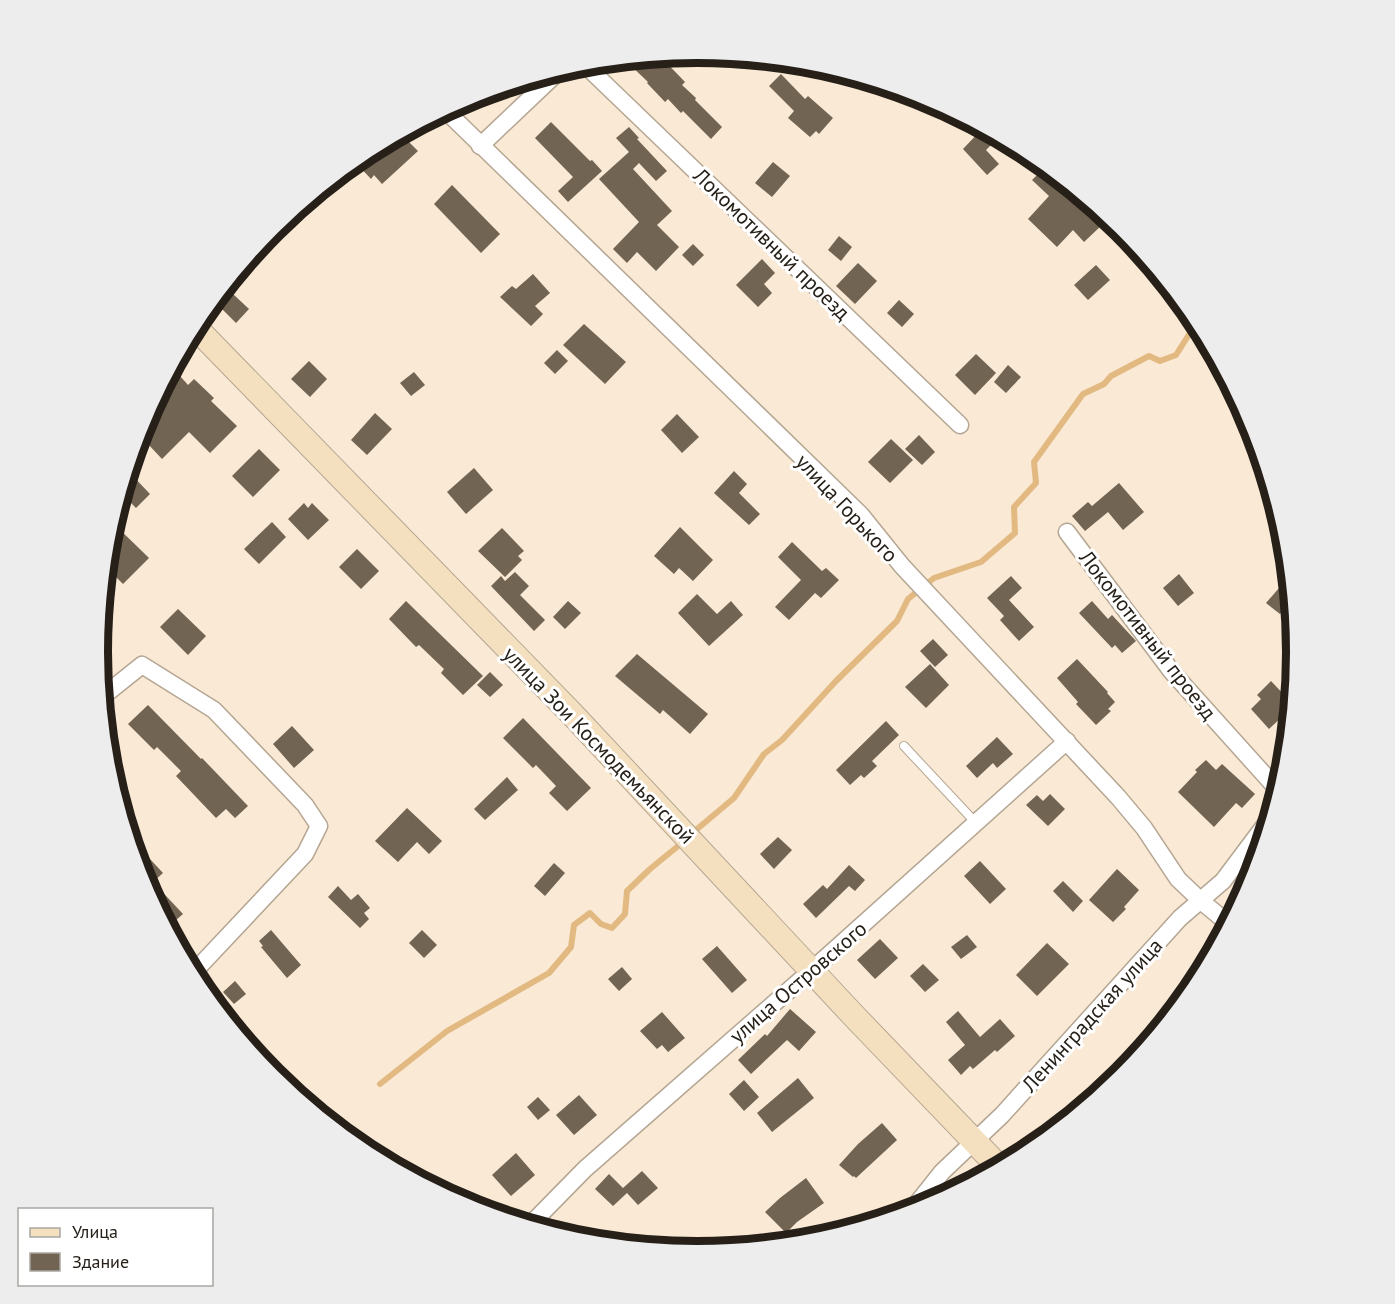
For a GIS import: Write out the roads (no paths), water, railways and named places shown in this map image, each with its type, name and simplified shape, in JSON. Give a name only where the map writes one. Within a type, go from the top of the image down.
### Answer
[{"type":"street","name":"Локомотивный проезд","points":[[593,72],[960,425]]},
{"type":"street","points":[[480,146],[547,83]]},
{"type":"street","name":"улица Горького","points":[[452,117],[861,515],[902,566],[1118,797],[1143,828],[1178,879],[1223,919]]},
{"type":"street","name":"улица Зои Космодемьянской","points":[[202,334],[573,715],[993,1161]]},
{"type":"street","name":"Локомотивный проезд","points":[[1067,532],[1172,672],[1271,783]]},
{"type":"street","points":[[110,691],[142,665],[214,710],[305,805],[320,826],[305,854],[200,966]]},
{"type":"street","name":"улица Островского","points":[[536,1218],[585,1169],[812,970],[1066,741]]},
{"type":"street","name":"Ленинградская улица","points":[[923,1196],[942,1172],[1002,1115],[1180,918],[1223,881],[1256,838]]},
{"type":"lane","points":[[904,746],[976,823]]},
{"type":"waterway","points":[[690,835],[734,798],[764,754],[782,740],[836,681],[897,621],[908,599],[934,578],[981,562],[1015,533],[1014,507],[1036,483],[1034,462],[1083,394],[1104,384],[1111,376],[1149,356],[1160,361],[1176,355],[1191,331]]},
{"type":"waterway","points":[[380,1084],[447,1031],[549,973],[571,947],[574,925],[590,913],[601,924],[612,928],[625,914],[627,891],[683,842]]}]
